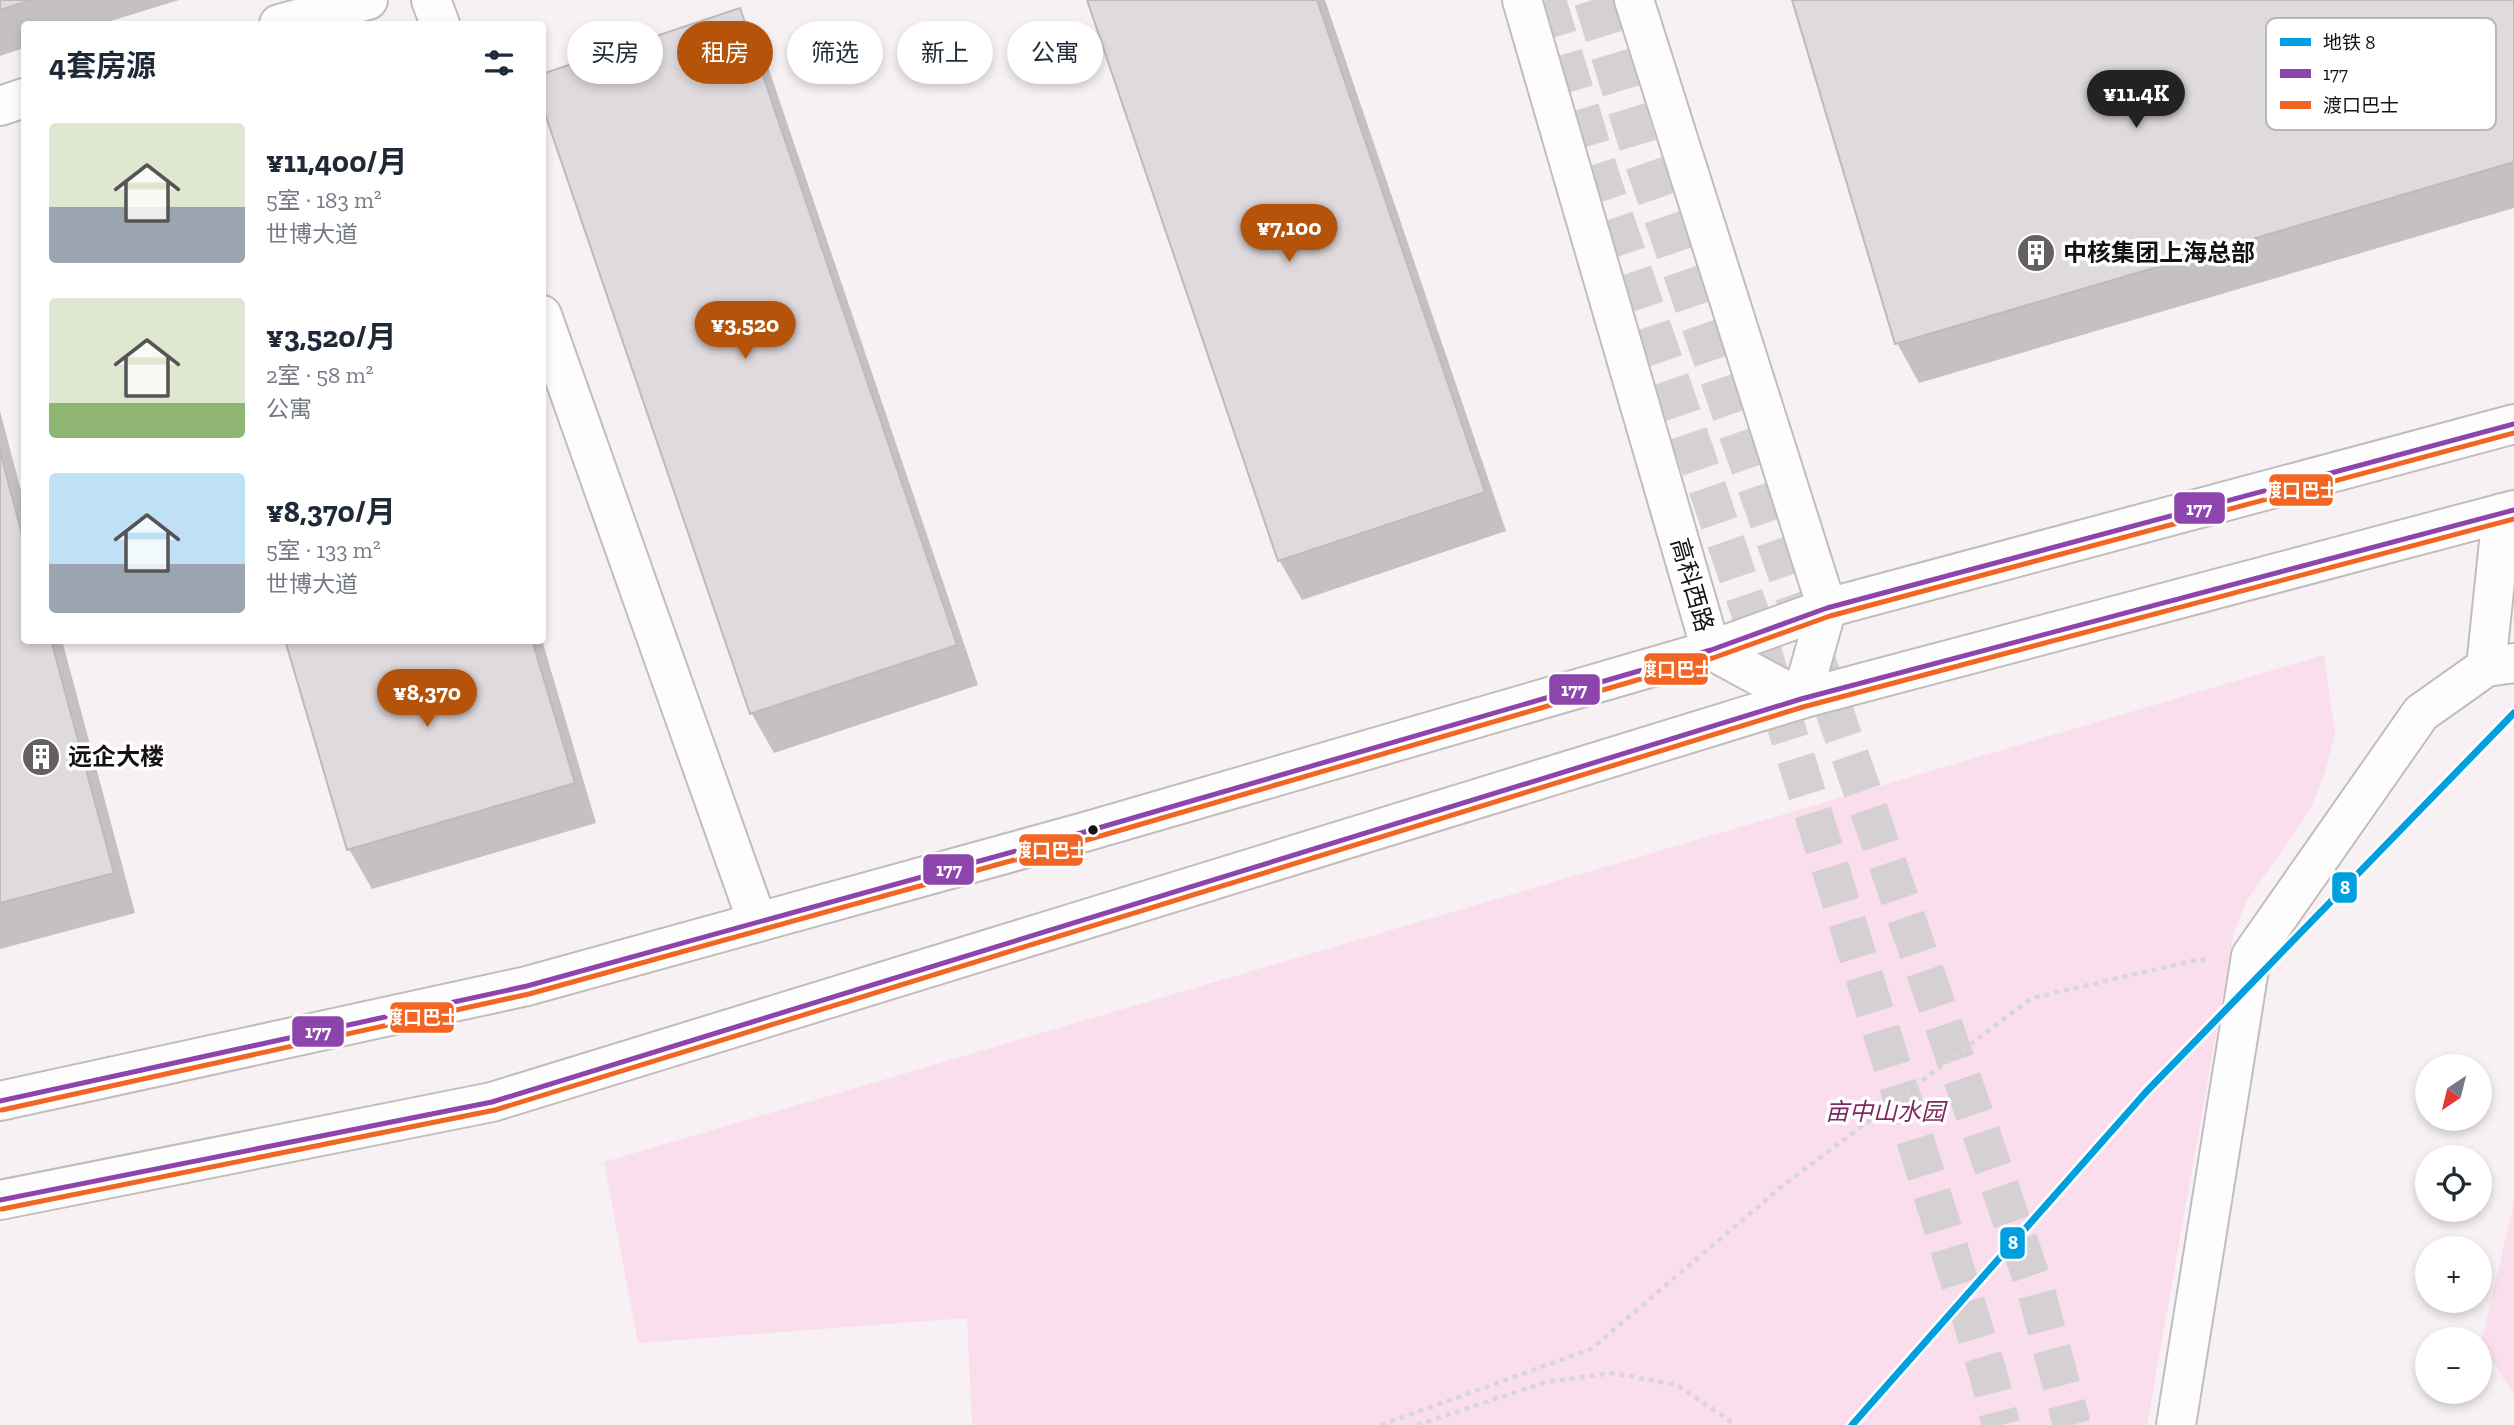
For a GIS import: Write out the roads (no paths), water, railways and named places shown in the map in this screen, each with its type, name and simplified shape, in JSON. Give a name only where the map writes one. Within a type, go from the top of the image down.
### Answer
[{"type":"main road","points":[[290,21],[368,0]]},
{"type":"main road","points":[[431,0],[439,21]]},
{"type":"main road","name":"高科西路","points":[[1522,0],[1711,650],[1801,699]]},
{"type":"main road","points":[[1633,0],[1827,608],[1801,699]]},
{"type":"main road","points":[[0,106],[21,99]]},
{"type":"main road","points":[[546,326],[757,921]]},
{"type":"main road","points":[[0,1101],[527,986],[1088,831],[1711,650],[1827,608],[2514,424]]},
{"type":"main road","points":[[0,1200],[492,1102],[1801,699],[2508,512],[2500,665],[2421,713],[2251,956],[2176,1425]]},
{"type":"tunnel","points":[[1547,0],[1603,184],[1754,624],[1988,1373],[2001,1425]]},
{"type":"tunnel","points":[[1593,0],[1638,146],[2036,1291],[2072,1425]]},
{"type":"metro line","name":"8","points":[[1852,1425],[2146,1092],[2514,713]]},
{"type":"place","name":"中核集团上海总部","points":[[2036,253]]},
{"type":"place","name":"远企大楼","points":[[41,757]]},
{"type":"park label","name":"亩中山水园","points":[[1885,1112]]}]
